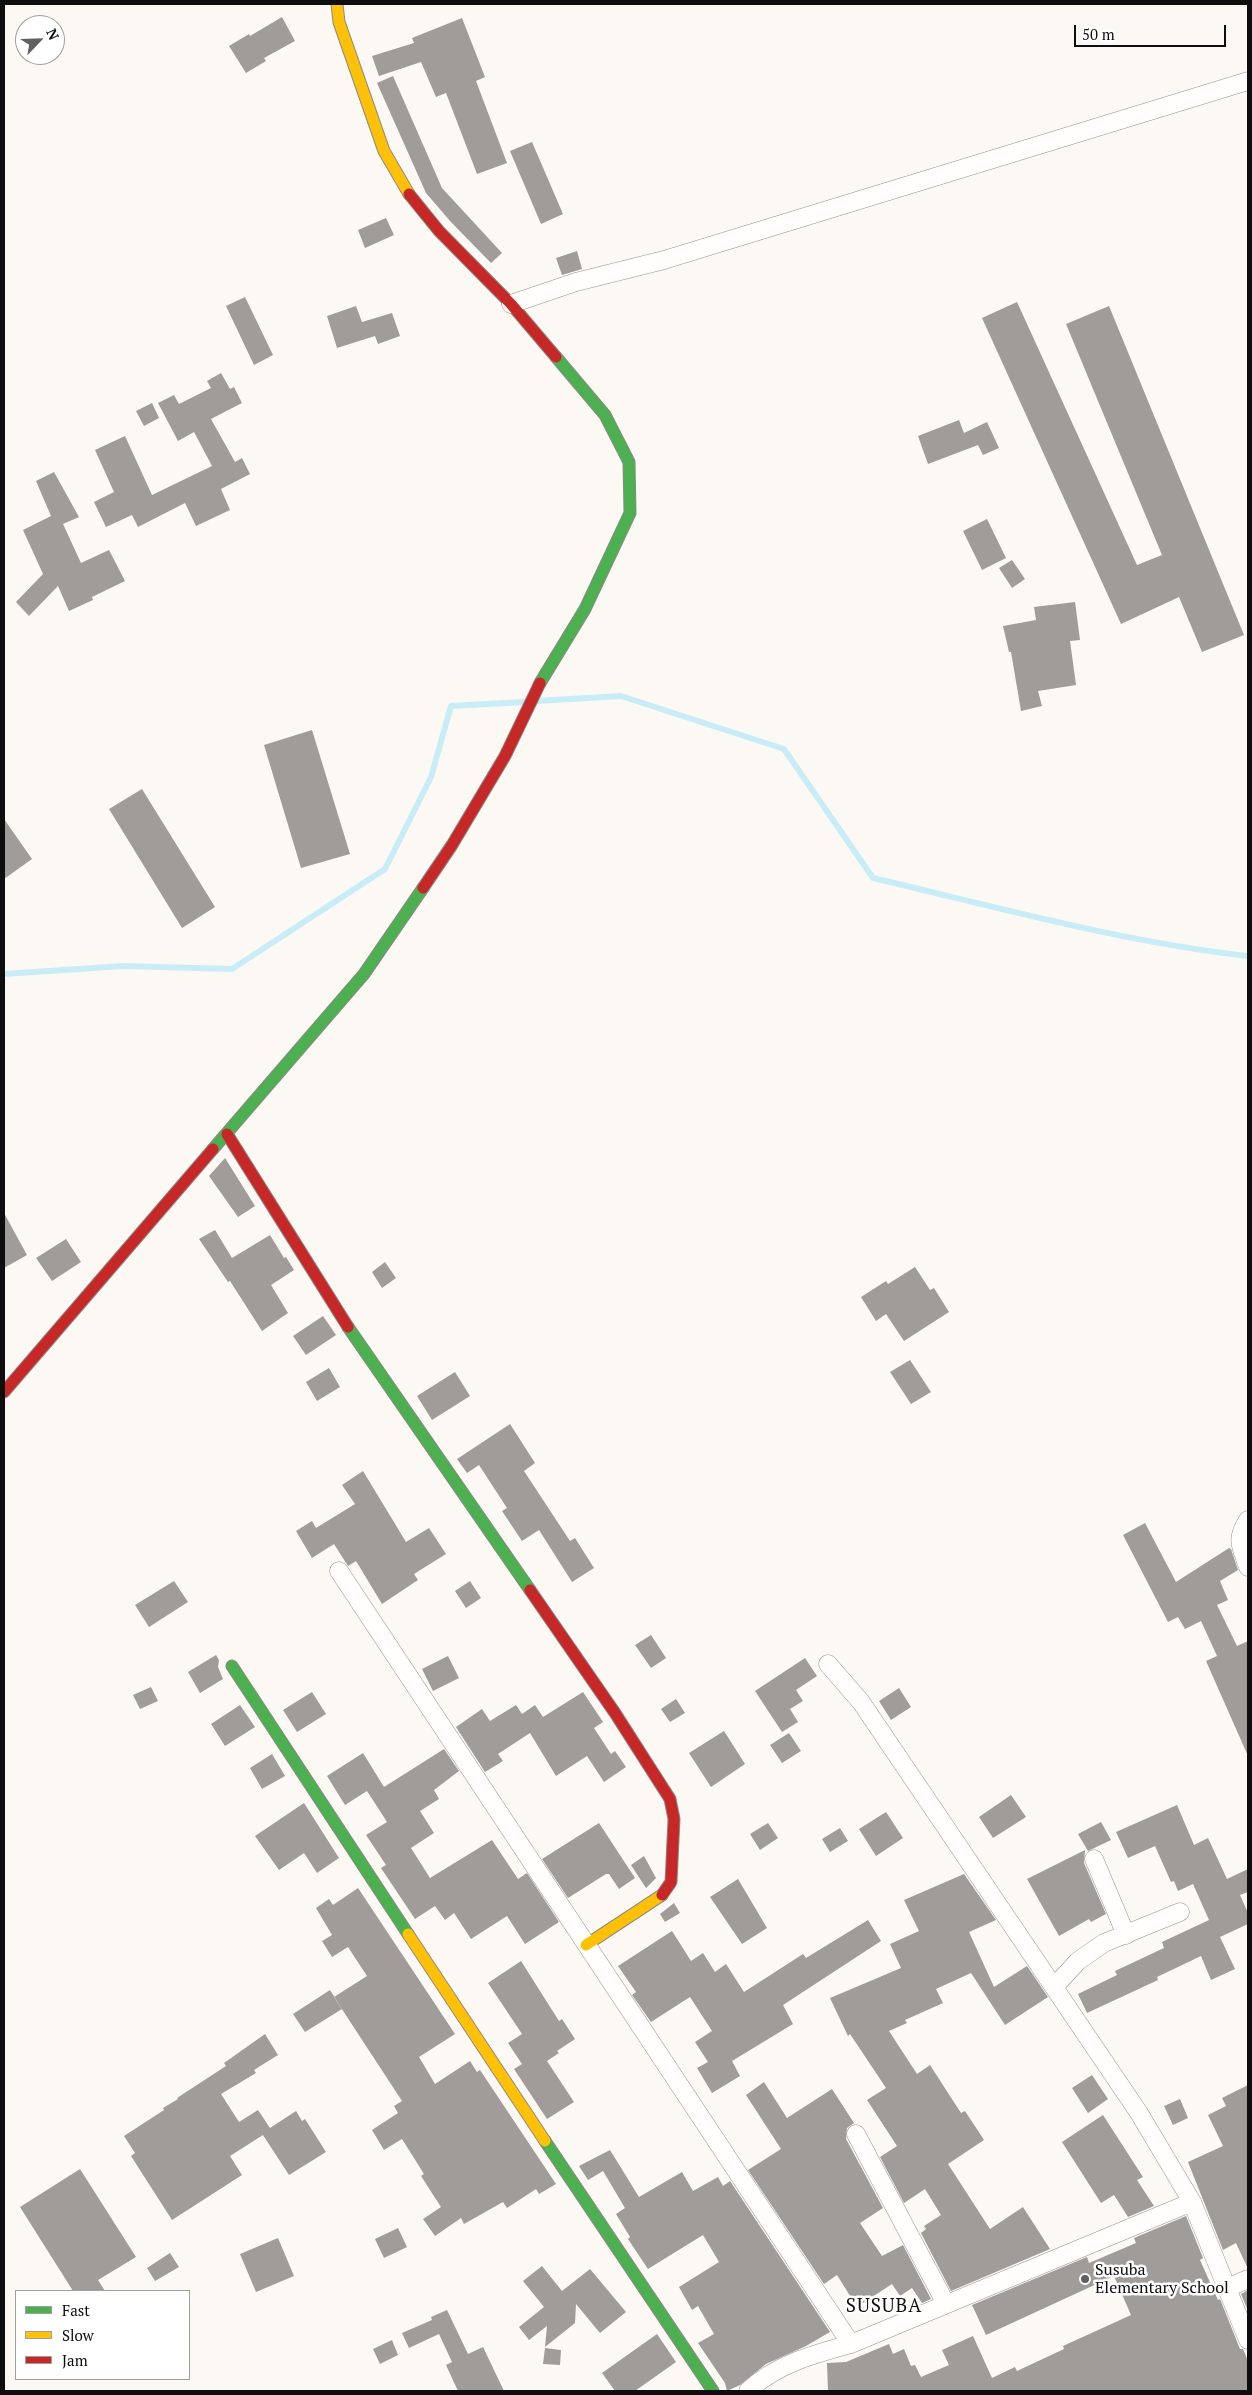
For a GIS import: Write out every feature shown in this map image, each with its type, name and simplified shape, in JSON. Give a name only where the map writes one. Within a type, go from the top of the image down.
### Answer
[{"type":"street","points":[[4,1392],[364,974],[452,845],[505,756],[536,692],[585,609],[630,513],[630,462],[605,415],[511,304],[438,231],[407,192],[384,151],[339,22],[337,4]]},
{"type":"street","points":[[511,304],[576,282],[664,260],[1248,81]]},
{"type":"street","points":[[227,1134],[331,1302],[615,1713],[670,1799],[674,1820],[671,1882],[662,1895],[586,1945]]},
{"type":"street","points":[[1248,1520],[1240,1533],[1240,1544],[1248,1567]]},
{"type":"street","points":[[339,1571],[851,2344]]},
{"type":"street","points":[[828,1664],[861,1702],[1139,2114],[1192,2202],[1248,2340]]},
{"type":"street","points":[[232,1666],[473,2034],[713,2391]]},
{"type":"street","points":[[1094,1859],[1126,1935]]},
{"type":"street","points":[[1054,1986],[1078,1961],[1104,1943],[1180,1912]]},
{"type":"street","points":[[856,2134],[946,2304]]},
{"type":"street","points":[[748,2391],[774,2371],[806,2357],[851,2344],[1192,2202]]},
{"type":"street","points":[[1227,2288],[1248,2279]]},
{"type":"building","points":[[282,17],[295,41],[264,58],[266,61],[246,73],[229,46]]},
{"type":"building","points":[[462,18],[485,77],[476,81],[507,163],[477,174],[446,93],[436,97],[421,62],[379,76],[372,56],[414,43],[412,38]]},
{"type":"building","points":[[393,76],[442,188],[502,253],[491,263],[426,193],[377,83]]},
{"type":"building","points":[[532,142],[563,214],[541,224],[510,151]]},
{"type":"building","points":[[386,218],[394,235],[365,248],[358,230]]},
{"type":"building","points":[[577,251],[582,269],[562,275],[556,258]]},
{"type":"building","points":[[245,297],[273,355],[254,365],[226,306]]},
{"type":"building","points":[[1017,302],[1137,565],[1162,555],[1066,324],[1109,306],[1244,635],[1202,652],[1179,597],[1121,624],[982,318]]},
{"type":"building","points":[[356,306],[362,322],[392,313],[400,336],[378,344],[375,336],[337,348],[327,316]]},
{"type":"building","points":[[221,373],[230,389],[234,387],[242,403],[211,419],[235,462],[242,458],[250,474],[221,489],[230,510],[196,526],[185,503],[138,527],[132,515],[106,527],[94,502],[114,492],[95,450],[125,436],[152,495],[212,466],[194,432],[178,441],[158,403],[174,395],[179,404],[211,388],[207,381]]},
{"type":"building","points":[[152,403],[159,418],[144,426],[136,411]]},
{"type":"building","points":[[959,420],[964,433],[987,422],[999,448],[983,455],[978,445],[928,464],[918,436]]},
{"type":"building","points":[[54,472],[79,517],[63,524],[81,563],[109,550],[125,581],[92,597],[93,600],[69,611],[58,586],[29,616],[16,602],[43,574],[23,530],[51,516],[36,481]]},
{"type":"building","points":[[987,519],[1006,558],[982,570],[963,531]]},
{"type":"building","points":[[1012,560],[1025,579],[1012,588],[999,568]]},
{"type":"building","points":[[1075,602],[1080,640],[1070,641],[1076,685],[1038,691],[1042,706],[1021,711],[1011,652],[1009,652],[1003,626],[1036,620],[1034,607]]},
{"type":"building","points":[[312,730],[350,854],[301,868],[264,745]]},
{"type":"building","points":[[142,789],[215,907],[182,928],[109,809]]},
{"type":"building","points":[[4,819],[32,859],[4,879]]},
{"type":"building","points":[[225,1158],[255,1206],[238,1217],[209,1176]]},
{"type":"building","points":[[4,1213],[27,1255],[4,1268]]},
{"type":"building","points":[[215,1230],[232,1258],[270,1235],[294,1270],[271,1285],[288,1313],[262,1331],[230,1281],[228,1282],[199,1239]]},
{"type":"building","points":[[66,1239],[81,1262],[52,1281],[36,1258]]},
{"type":"building","points":[[385,1262],[396,1278],[382,1288],[372,1272]]},
{"type":"building","points":[[915,1267],[930,1290],[934,1288],[949,1312],[904,1341],[886,1314],[876,1321],[861,1297],[886,1281],[888,1284]]},
{"type":"building","points":[[323,1316],[336,1335],[306,1355],[293,1336]]},
{"type":"building","points":[[910,1360],[931,1392],[911,1404],[890,1372]]},
{"type":"building","points":[[329,1368],[340,1387],[317,1401],[306,1382]]},
{"type":"building","points":[[455,1372],[470,1396],[432,1420],[417,1396]]},
{"type":"building","points":[[510,1424],[535,1463],[524,1471],[570,1541],[575,1538],[594,1568],[572,1582],[539,1530],[522,1541],[502,1511],[507,1508],[479,1465],[467,1473],[457,1459]]},
{"type":"building","points":[[363,1471],[406,1542],[429,1528],[446,1554],[414,1574],[418,1580],[382,1604],[356,1561],[348,1566],[334,1544],[312,1558],[296,1531],[312,1521],[316,1528],[355,1504],[342,1485]]},
{"type":"building","points":[[1145,1523],[1176,1582],[1229,1548],[1231,1549],[1238,1570],[1220,1581],[1228,1600],[1217,1605],[1237,1646],[1248,1641],[1248,1756],[1206,1661],[1217,1656],[1201,1621],[1185,1629],[1178,1617],[1168,1622],[1123,1535]]},
{"type":"building","points":[[174,1581],[188,1602],[149,1627],[135,1605]]},
{"type":"building","points":[[470,1581],[481,1598],[466,1608],[455,1591]]},
{"type":"building","points":[[651,1635],[666,1658],[651,1668],[635,1645]]},
{"type":"building","points":[[216,1655],[223,1679],[200,1693],[188,1672]]},
{"type":"building","points":[[448,1656],[459,1678],[433,1691],[422,1669]]},
{"type":"building","points":[[805,1658],[817,1676],[796,1690],[803,1701],[790,1709],[798,1722],[782,1732],[755,1691]]},
{"type":"building","points":[[151,1687],[158,1701],[140,1709],[133,1695]]},
{"type":"building","points":[[899,1688],[911,1707],[891,1720],[879,1701]]},
{"type":"building","points":[[312,1692],[326,1714],[297,1732],[283,1710]]},
{"type":"building","points":[[583,1692],[603,1722],[594,1728],[611,1754],[615,1751],[626,1767],[604,1782],[587,1756],[556,1776],[530,1733],[498,1754],[503,1761],[485,1772],[456,1727],[482,1709],[490,1721],[516,1705],[522,1714],[535,1705],[543,1717]]},
{"type":"building","points":[[676,1699],[685,1713],[670,1722],[661,1709]]},
{"type":"building","points":[[240,1705],[255,1727],[225,1746],[211,1724]]},
{"type":"building","points":[[724,1731],[745,1764],[711,1787],[689,1753]]},
{"type":"building","points":[[789,1733],[801,1751],[782,1763],[770,1745]]},
{"type":"building","points":[[444,1749],[459,1771],[434,1790],[439,1799],[420,1811],[434,1833],[411,1848],[430,1878],[492,1840],[518,1879],[527,1873],[559,1922],[525,1944],[507,1916],[471,1939],[454,1913],[445,1920],[435,1906],[415,1919],[381,1868],[386,1865],[366,1835],[387,1822],[367,1791],[345,1805],[327,1776],[363,1753],[384,1787]]},
{"type":"building","points":[[272,1754],[285,1776],[262,1789],[250,1768]]},
{"type":"building","points":[[1011,1795],[1026,1817],[993,1838],[979,1817]]},
{"type":"building","points":[[304,1803],[339,1858],[317,1873],[304,1853],[279,1870],[255,1836]]},
{"type":"building","points":[[1177,1805],[1194,1845],[1208,1838],[1227,1879],[1248,1869],[1248,1892],[1240,1895],[1248,1913],[1248,1924],[1220,1937],[1235,1969],[1211,1980],[1201,1956],[1157,1977],[1158,1980],[1087,2013],[1078,1994],[1117,1975],[1115,1971],[1164,1948],[1162,1942],[1209,1920],[1193,1884],[1178,1891],[1174,1881],[1171,1882],[1155,1846],[1128,1858],[1116,1832]]},
{"type":"building","points":[[886,1812],[903,1838],[876,1856],[859,1829]]},
{"type":"building","points":[[1101,1822],[1111,1840],[1088,1851],[1078,1834]]},
{"type":"building","points":[[599,1823],[635,1878],[619,1889],[609,1874],[606,1874],[568,1898],[542,1859]]},
{"type":"building","points":[[768,1823],[778,1838],[760,1850],[750,1834]]},
{"type":"building","points":[[840,1828],[848,1841],[830,1852],[822,1839]]},
{"type":"building","points":[[1085,1850],[1084,1863],[1106,1914],[1091,1922],[1089,1919],[1059,1936],[1027,1879]]},
{"type":"building","points":[[644,1856],[656,1878],[646,1888],[631,1865]]},
{"type":"building","points":[[964,1874],[996,1920],[969,1932],[994,1987],[1027,1966],[1048,1997],[1005,2025],[971,1973],[936,1989],[943,2003],[905,2020],[907,2023],[889,2031],[917,2074],[930,2065],[961,2113],[965,2111],[984,2140],[948,2164],[990,2229],[1023,2207],[1050,2249],[951,2291],[921,2233],[926,2229],[924,2226],[941,2215],[925,2189],[904,2203],[880,2157],[897,2146],[867,2100],[886,2088],[850,2034],[848,2036],[830,1998],[901,1968],[890,1944],[919,1931],[904,1900]]},
{"type":"building","points":[[738,1879],[767,1928],[742,1944],[710,1897]]},
{"type":"building","points":[[358,1888],[455,2034],[419,2057],[435,2084],[470,2061],[477,2072],[480,2070],[556,2184],[539,2194],[536,2189],[507,2208],[503,2202],[464,2224],[461,2218],[435,2236],[423,2219],[441,2207],[421,2176],[424,2174],[402,2139],[384,2150],[372,2130],[398,2113],[394,2106],[402,2101],[334,1997],[367,1976],[348,1947],[332,1957],[322,1941],[332,1935],[316,1908],[329,1899],[333,1905]]},
{"type":"building","points":[[674,1903],[680,1913],[665,1922],[660,1914]]},
{"type":"building","points":[[868,1920],[881,1941],[783,2005],[793,2024],[732,2061],[740,2076],[712,2093],[697,2068],[708,2062],[695,2042],[712,2031],[690,1997],[651,2022],[632,1995],[636,1992],[618,1966],[672,1931],[691,1961],[703,1953],[715,1972],[726,1964],[744,1992],[803,1954],[806,1958]]},
{"type":"building","points":[[521,1961],[559,2021],[562,2019],[575,2039],[557,2051],[559,2053],[547,2061],[574,2102],[547,2119],[514,2069],[522,2064],[508,2043],[522,2034],[488,1983]]},
{"type":"building","points":[[330,1990],[342,2009],[305,2032],[293,2014]]},
{"type":"building","points":[[265,2034],[278,2055],[254,2070],[256,2073],[221,2094],[239,2122],[258,2110],[270,2128],[296,2111],[302,2121],[305,2119],[326,2152],[289,2175],[263,2135],[230,2156],[242,2175],[172,2220],[131,2156],[135,2153],[124,2136],[226,2066],[224,2063]]},
{"type":"building","points":[[1092,2075],[1108,2099],[1088,2113],[1072,2088]]},
{"type":"building","points":[[764,2082],[787,2118],[832,2089],[854,2123],[847,2128],[846,2139],[883,2208],[860,2223],[882,2256],[903,2245],[931,2299],[922,2303],[912,2288],[900,2296],[892,2284],[857,2307],[837,2275],[824,2284],[748,2170],[781,2149],[746,2095]]},
{"type":"building","points":[[1248,2085],[1248,2269],[1236,2243],[1223,2250],[1188,2162],[1223,2146],[1208,2115],[1226,2106],[1222,2098]]},
{"type":"building","points":[[1180,2099],[1188,2118],[1173,2125],[1164,2106]]},
{"type":"building","points":[[1103,2115],[1143,2177],[1137,2180],[1154,2206],[1128,2217],[1114,2195],[1101,2203],[1062,2142]]},
{"type":"building","points":[[610,2150],[639,2197],[682,2172],[693,2191],[718,2177],[723,2186],[730,2181],[830,2332],[806,2346],[766,2364],[740,2385],[727,2391],[725,2383],[698,2343],[714,2334],[698,2306],[692,2310],[679,2287],[719,2262],[703,2235],[648,2269],[628,2239],[630,2237],[616,2214],[625,2208],[603,2171],[588,2180],[579,2166]]},
{"type":"building","points":[[80,2169],[136,2257],[98,2280],[104,2290],[72,2290],[20,2207]]},
{"type":"building","points":[[1186,2216],[1203,2258],[1200,2260],[1218,2300],[1220,2299],[1240,2349],[1243,2349],[1248,2361],[1248,2391],[828,2391],[827,2363],[846,2362],[889,2344],[893,2354],[904,2349],[911,2366],[915,2365],[921,2377],[949,2365],[942,2350],[973,2336],[992,2378],[1015,2367],[1017,2371],[1064,2349],[1063,2346],[1131,2315],[1114,2276],[986,2335],[972,2305],[1087,2257],[1089,2263],[1136,2243],[1134,2238]]},
{"type":"building","points":[[398,2228],[407,2247],[384,2258],[375,2239]]},
{"type":"building","points":[[278,2238],[294,2276],[256,2292],[240,2254]]},
{"type":"building","points":[[170,2253],[179,2267],[155,2281],[147,2268]]},
{"type":"building","points":[[542,2266],[562,2291],[590,2269],[626,2312],[600,2333],[576,2304],[575,2323],[545,2347],[547,2326],[529,2340],[519,2327],[544,2307],[523,2281]]},
{"type":"building","points":[[1248,2290],[1248,2311],[1241,2294]]},
{"type":"building","points":[[447,2310],[468,2354],[483,2347],[504,2391],[458,2391],[446,2365],[452,2362],[439,2334],[409,2348],[402,2333],[432,2320],[431,2317]]},
{"type":"building","points":[[657,2334],[676,2362],[635,2391],[615,2391],[602,2373]]},
{"type":"building","points":[[392,2340],[398,2355],[380,2364],[373,2349]]},
{"type":"building","points":[[545,2348],[561,2350],[560,2365],[543,2364]]},
{"type":"waterway","points":[[537,701],[621,696],[784,749],[873,878],[1107,933],[1201,950],[1248,956]]},
{"type":"waterway","points":[[4,974],[123,966],[232,969],[385,869],[431,777],[451,706],[524,702]]},
{"type":"traffic: fast","points":[[540,683],[585,609],[630,513],[629,462],[605,415],[556,357]]},
{"type":"traffic: fast","points":[[213,1149],[364,974],[423,888]]},
{"type":"traffic: fast","points":[[348,1327],[530,1590]]},
{"type":"traffic: fast","points":[[232,1666],[408,1934]]},
{"type":"traffic: fast","points":[[545,2141],[713,2391]]},
{"type":"traffic: slow","points":[[337,4],[339,22],[384,151],[409,194]]},
{"type":"traffic: slow","points":[[586,1945],[662,1895]]},
{"type":"traffic: slow","points":[[408,1934],[545,2141]]},
{"type":"traffic: jam","points":[[409,194],[439,231],[511,304],[556,357]]},
{"type":"traffic: jam","points":[[423,888],[452,845],[505,756],[540,683]]},
{"type":"traffic: jam","points":[[227,1134],[348,1327]]},
{"type":"traffic: jam","points":[[4,1392],[213,1149]]},
{"type":"traffic: jam","points":[[530,1590],[615,1713],[670,1799],[674,1819],[671,1882],[662,1895]]},
{"type":"place","name":"Susuba Elementary School","points":[[1085,2279]]},
{"type":"district","name":"SUSUBA","points":[[884,2307]]}]
